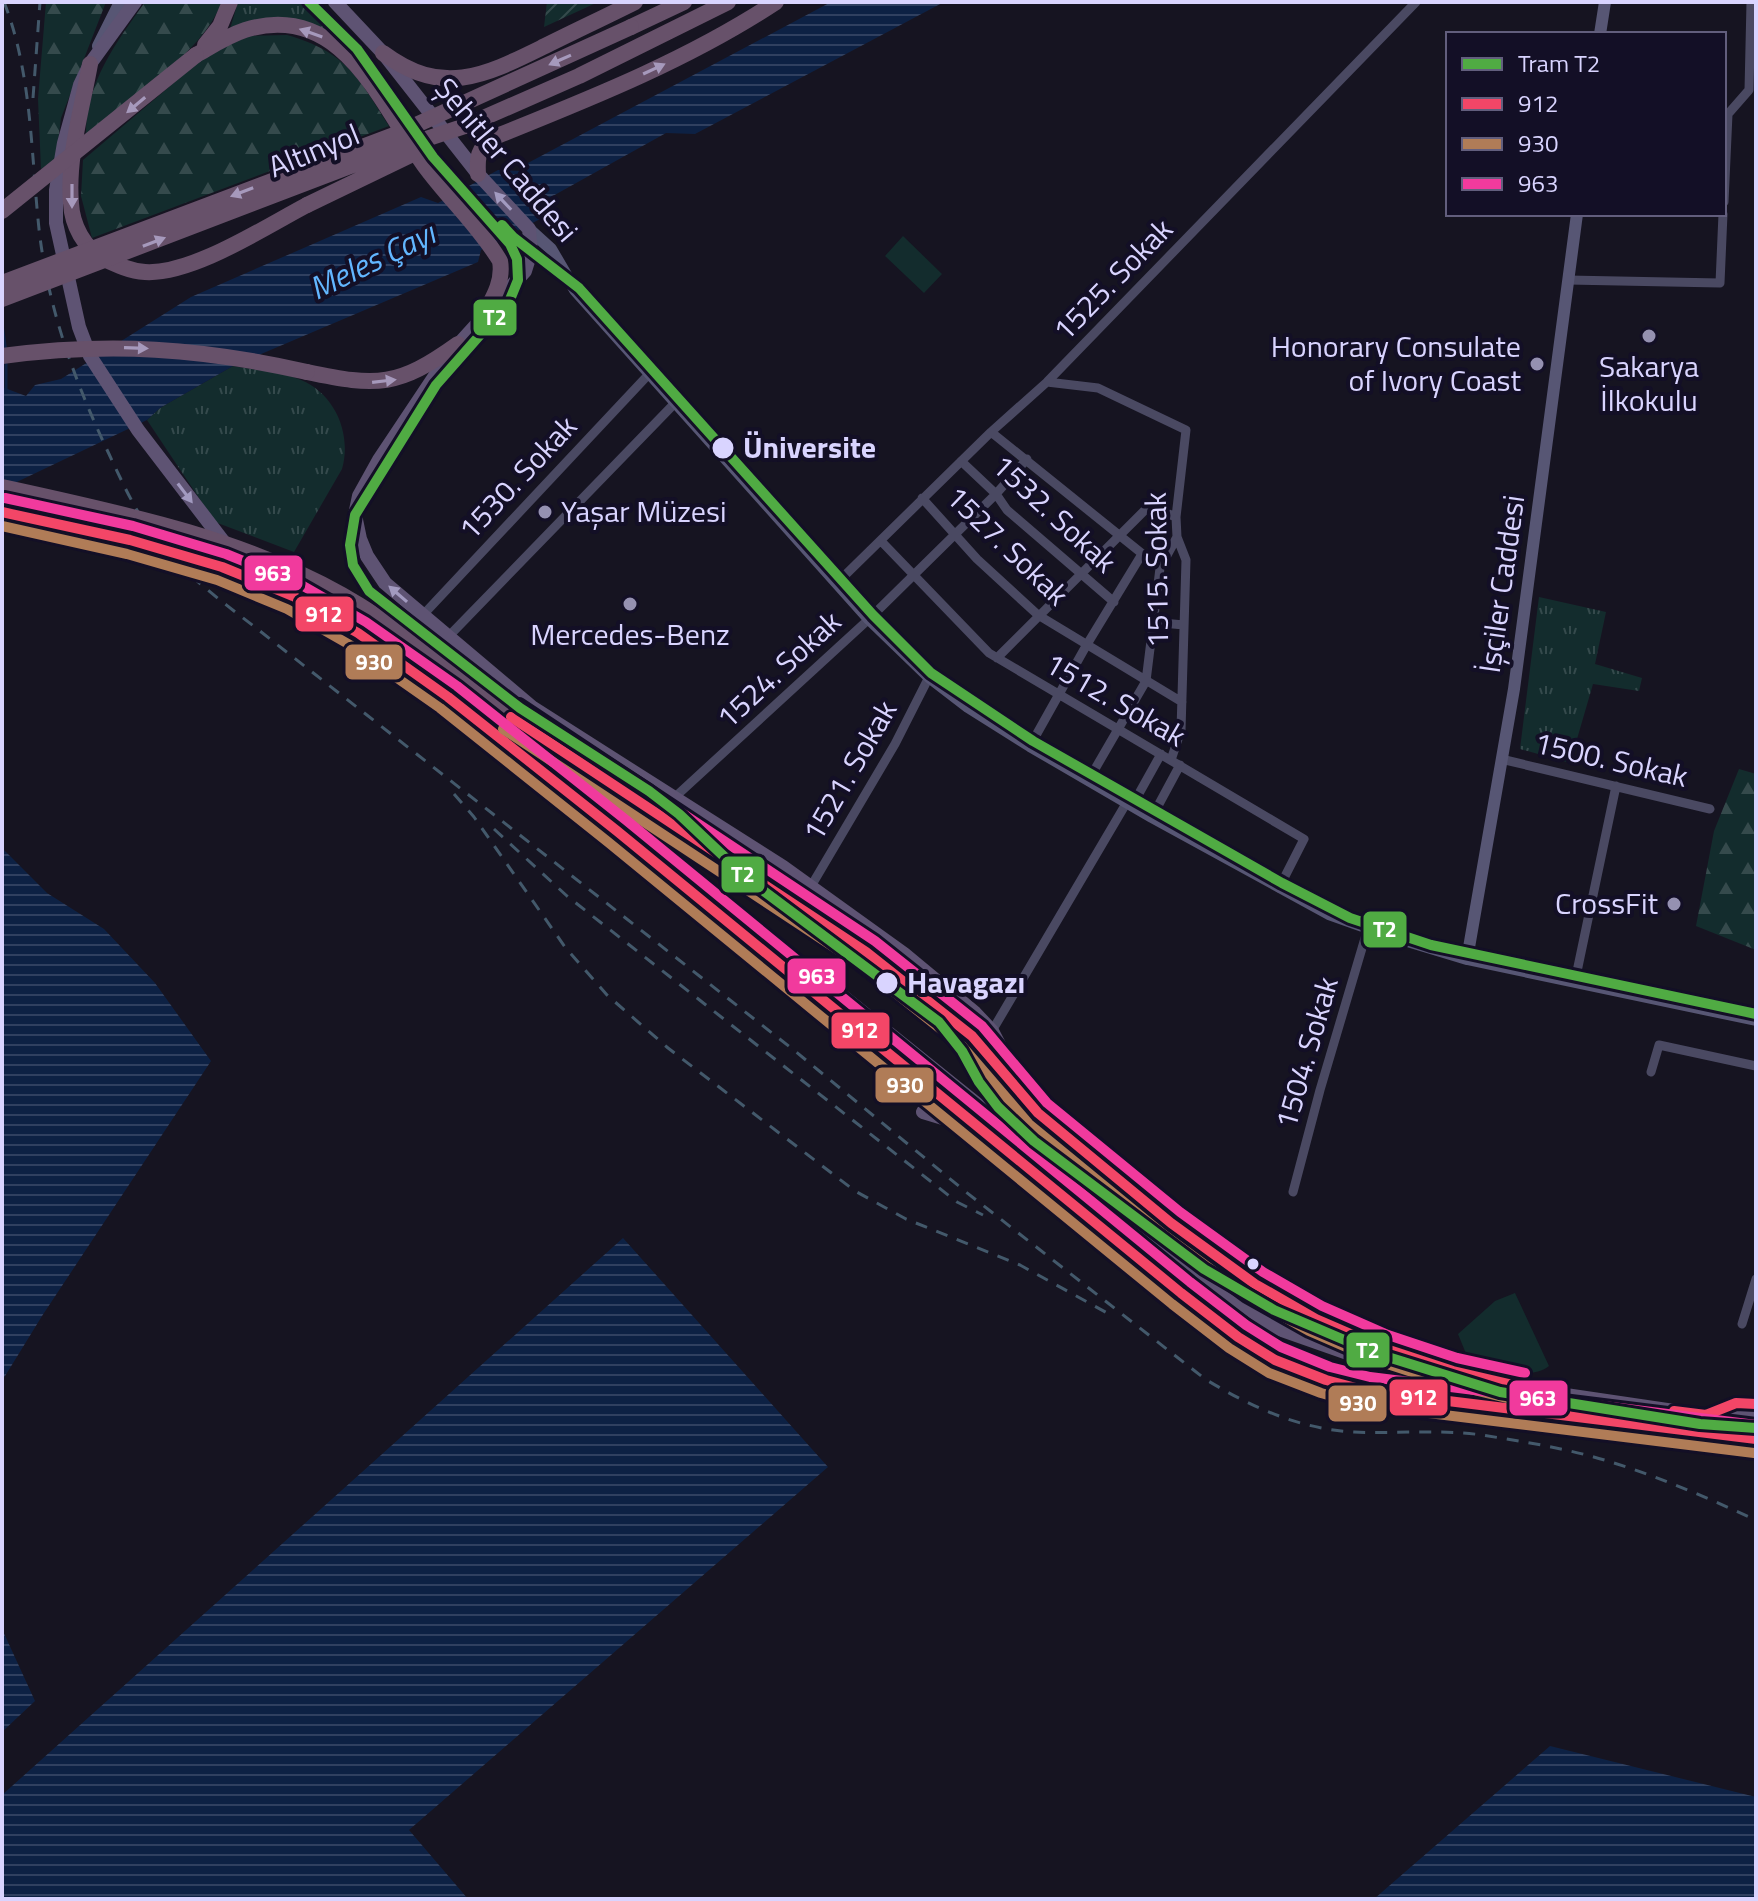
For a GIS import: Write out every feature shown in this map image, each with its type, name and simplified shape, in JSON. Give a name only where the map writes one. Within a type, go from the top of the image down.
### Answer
[{"type":"highway","points":[[196,55],[220,26],[230,2]]},
{"type":"highway","points":[[383,53],[406,70],[455,79],[473,76],[506,65],[635,2]]},
{"type":"highway","name":"Altınyol","points":[[2,283],[394,135],[684,2]]},
{"type":"highway","name":"Altınyol","points":[[2,299],[387,152],[465,126],[630,52],[728,2]]},
{"type":"highway","points":[[478,174],[477,155],[492,138],[675,59],[776,2]]},
{"type":"highway","points":[[2,211],[196,55],[224,39],[260,26],[292,27],[325,38],[341,48],[370,81],[448,197],[493,248],[500,261],[501,278],[481,320]]},
{"type":"highway","points":[[90,64],[79,120],[71,204],[77,229],[99,256],[121,267],[142,272],[162,272],[185,266],[226,248],[465,126]]},
{"type":"highway","points":[[2,356],[93,348],[151,348],[215,354],[373,383],[396,380],[430,365],[458,344]]},
{"type":"highway","points":[[2,487],[165,523],[309,578],[343,596],[425,650],[509,715],[835,930],[959,1024],[1038,1113]]},
{"type":"highway","points":[[2,512],[130,540],[222,567],[293,596],[381,648],[604,821],[1181,1293],[1238,1337],[1275,1360],[1326,1380],[1403,1397],[1581,1418]]},
{"type":"main road","points":[[135,2],[90,64],[80,85],[64,143],[56,190],[56,223],[79,327],[90,356],[138,430],[229,549],[328,599],[436,673],[1134,1228],[1276,1328],[1424,1380],[1581,1418],[1756,1439]]},
{"type":"main road","name":"Şehitler Caddesi","points":[[335,2],[383,53],[478,174],[529,229]]},
{"type":"main road","points":[[529,229],[531,252],[525,271],[458,344],[379,460],[359,496],[355,515],[360,539],[385,583],[533,708],[675,797],[904,954],[992,1031],[1038,1113],[1151,1206],[1256,1285],[1344,1330],[1418,1359],[1511,1385],[1701,1415],[1756,1418]]},
{"type":"main road","points":[[923,1112],[1025,1143]]},
{"type":"street","points":[[90,64],[120,2]]},
{"type":"street","name":"1525. Sokak","points":[[837,583],[922,498],[1047,382],[1416,2]]},
{"type":"street","points":[[1600,32],[1605,2]]},
{"type":"street","points":[[1726,158],[1728,114],[1752,90],[1751,2]]},
{"type":"street","name":"İşçiler Caddesi","points":[[1467,959],[1514,689],[1577,216]]},
{"type":"street","points":[[1568,280],[1720,283],[1723,216]]},
{"type":"street","name":"Şehitler Caddesi","points":[[529,229],[551,249],[572,287],[869,619],[929,677],[968,707],[1088,781],[1329,914],[1467,959],[1756,1020]]},
{"type":"street","name":"1530. Sokak","points":[[422,616],[649,374]]},
{"type":"street","name":"1515. Sokak","points":[[1047,382],[1098,388],[1186,430],[1176,517],[1177,537],[1186,560],[1181,730],[1175,763],[1152,817]]},
{"type":"street","points":[[448,637],[675,403]]},
{"type":"street","points":[[991,432],[1160,568]]},
{"type":"street","name":"1524. Sokak","points":[[675,797],[869,619],[996,494],[1027,459]]},
{"type":"street","name":"1532. Sokak","points":[[961,461],[996,494],[1007,510],[1114,602]]},
{"type":"street","name":"1527. Sokak","points":[[922,498],[977,559],[1038,615],[1182,702]]},
{"type":"street","points":[[997,658],[1149,506],[1176,517]]},
{"type":"street","points":[[1088,781],[1146,681],[1160,568],[1177,537]]},
{"type":"street","name":"1512. Sokak","points":[[881,541],[989,653],[1304,839],[1279,888]]},
{"type":"street","points":[[1030,746],[1142,554]]},
{"type":"street","points":[[1151,622],[1184,625]]},
{"type":"street","name":"1521. Sokak","points":[[810,888],[895,744],[929,677]]},
{"type":"street","points":[[992,1031],[1161,754]]},
{"type":"street","name":"1500. Sokak","points":[[1501,759],[1710,809]]},
{"type":"street","points":[[1575,981],[1616,786]]},
{"type":"street","name":"1504. Sokak","points":[[1293,1192],[1368,928]]},
{"type":"street","points":[[1651,1072],[1659,1045],[1756,1066]]},
{"type":"street","points":[[1742,1324],[1756,1279]]},
{"type":"green space","points":[[46,2],[106,2],[61,118],[56,159],[41,169],[38,99]]},
{"type":"green space","points":[[145,2],[222,2],[212,21],[181,58],[86,134],[87,115],[97,80]]},
{"type":"green space","points":[[238,2],[305,2],[345,42],[330,34],[230,29]]},
{"type":"green space","points":[[547,2],[598,2],[544,27]]},
{"type":"green space","points":[[287,35],[337,58],[359,80],[389,126],[92,238],[81,196],[83,160],[208,54],[249,36]]},
{"type":"green space","points":[[903,236],[942,274],[924,293],[885,256]]},
{"type":"green space","points":[[233,366],[285,375],[313,386],[332,405],[342,429],[345,456],[342,469],[294,552],[215,522],[147,420],[160,408]]},
{"type":"green space","points":[[1539,597],[1606,612],[1595,664],[1642,678],[1639,691],[1593,684],[1570,763],[1520,749]]},
{"type":"green space","points":[[1739,769],[1756,774],[1756,950],[1696,926],[1714,831]]},
{"type":"green space","points":[[1515,1293],[1549,1366],[1522,1374],[1471,1366],[1458,1334],[1495,1301]]},
{"type":"water","name":"Meles Çayı","points":[[831,2],[944,2],[695,134],[666,133],[542,202],[544,217],[481,250],[478,262],[233,366],[160,408],[147,420],[2,489],[2,387],[26,396],[35,385],[61,379],[191,297],[421,197],[438,203],[498,170],[521,171],[526,164]]},
{"type":"water","points":[[2,848],[47,893],[104,929],[155,983],[211,1061],[2,1381]]},
{"type":"water","points":[[623,1238],[828,1467],[409,1830],[468,1899],[2,1899],[2,1795]]},
{"type":"water","points":[[2,1629],[35,1701],[2,1732]]},
{"type":"water","points":[[1550,1746],[1756,1797],[1756,1899],[1374,1899]]},
{"type":"waterway","points":[[2,324],[6,352]]},
{"type":"waterway","points":[[6,363],[6,391]]},
{"type":"railway","points":[[4,2],[25,85],[43,259],[56,316],[74,372],[121,479],[147,527],[201,585],[795,1051],[966,1192],[1205,1379],[1276,1415],[1334,1430],[1466,1433],[1581,1454],[1650,1475],[1756,1520]]},
{"type":"railway","points":[[33,98],[40,2]]},
{"type":"railway","points":[[454,794],[474,817],[565,947],[607,995],[668,1048],[855,1191],[906,1219],[1020,1265],[1109,1314]]},
{"type":"railway","points":[[494,829],[567,896],[957,1202],[983,1215]]},
{"type":"tram line","name":"T2","points":[[309,2],[357,49],[433,157],[510,244],[517,259],[518,280],[509,302],[436,385],[355,515],[350,545],[353,565],[369,591],[520,708],[649,791],[679,814],[749,880],[939,1022],[998,1107],[1034,1141],[1204,1269],[1274,1310],[1375,1353],[1500,1392],[1700,1424],[1756,1428]]},
{"type":"tram line","name":"T2","points":[[502,225],[579,288],[873,615],[931,673],[1033,741],[1282,883],[1350,918],[1431,945],[1756,1014]]},
{"type":"transit line","name":"963","points":[[5,498],[133,526],[226,554],[298,583],[366,622],[457,686],[626,820],[1190,1282],[1246,1325],[1281,1347],[1330,1367],[1370,1377],[1756,1425]]},
{"type":"transit line","name":"912","points":[[2,512],[130,540],[222,567],[293,596],[358,633],[448,697],[617,831],[1181,1293],[1238,1337],[1275,1360],[1326,1380],[1367,1391],[1756,1439]]},
{"type":"transit line","name":"930","points":[[2,526],[127,554],[217,580],[287,609],[350,645],[440,708],[1172,1304],[1229,1348],[1269,1373],[1363,1405],[1754,1453]]},
{"type":"transit line","name":"963","points":[[519,705],[875,941],[982,1026],[1047,1103],[1180,1212],[1263,1272],[1322,1306],[1388,1335],[1457,1358],[1525,1373]]},
{"type":"transit line","name":"912","points":[[511,717],[866,952],[972,1036],[1038,1113],[1171,1223],[1255,1284],[1316,1319],[1383,1348],[1453,1371],[1522,1387]]},
{"type":"transit line","name":"930","points":[[503,729],[858,963],[962,1046],[1029,1124],[1163,1234],[1247,1296],[1309,1331],[1378,1361],[1449,1384],[1519,1401]]},
{"type":"transit line","name":"912","points":[[1674,1411],[1706,1415],[1736,1403],[1756,1404]]},
{"type":"place","name":"Sakarya İlkokulu","points":[[1649,336]]},
{"type":"place","name":"Honorary Consulate of Ivory Coast","points":[[1537,364]]},
{"type":"place","name":"Üniversite","points":[[723,448]]},
{"type":"place","name":"Yaşar Müzesi","points":[[545,512]]},
{"type":"place","name":"Mercedes-Benz","points":[[630,604]]},
{"type":"place","name":"CrossFit","points":[[1674,904]]},
{"type":"place","name":"Havagazı","points":[[887,983]]}]
